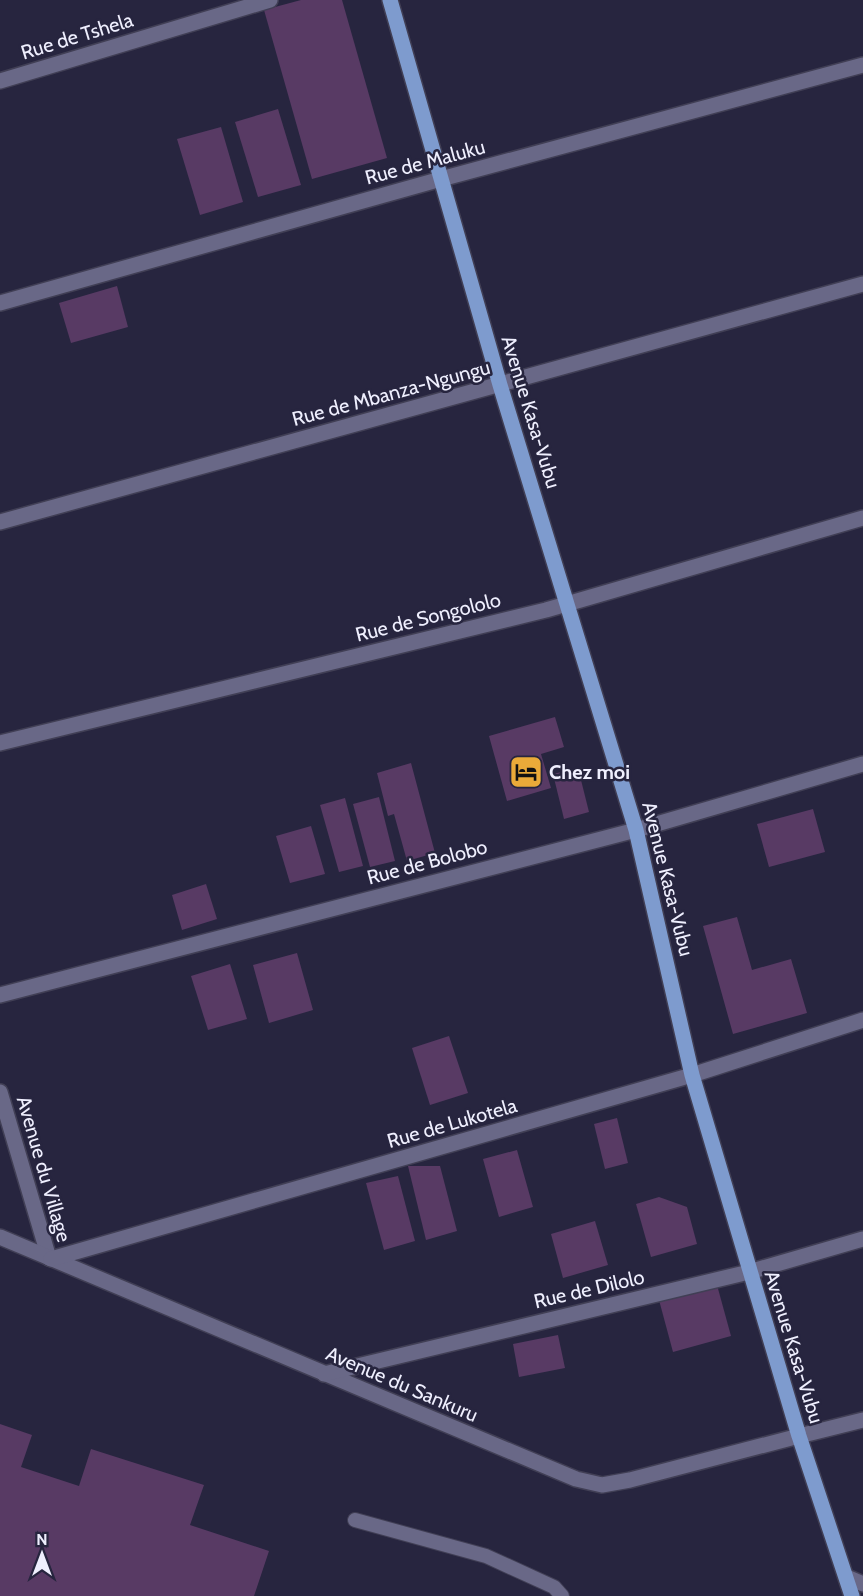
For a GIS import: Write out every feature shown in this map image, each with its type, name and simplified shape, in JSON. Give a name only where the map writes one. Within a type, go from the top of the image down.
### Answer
[{"type":"main road","name":"Avenue Kasa-Vubu","points":[[390,0],[500,385],[636,830],[692,1076],[799,1436],[852,1596]]},
{"type":"street","name":"Rue de Tshela","points":[[0,81],[270,0]]},
{"type":"street","name":"Rue de Maluku","points":[[0,303],[441,179],[863,65]]},
{"type":"street","name":"Rue de Mbanza-Ngungu","points":[[0,522],[863,284]]},
{"type":"street","name":"Rue de Songololo","points":[[0,743],[567,603],[863,518]]},
{"type":"street","name":"Rue de Bolobo","points":[[0,995],[636,830],[863,764]]},
{"type":"street","name":"Rue de Lukotela","points":[[50,1259],[692,1076],[863,1020]]},
{"type":"street","name":"Avenue du Village","points":[[0,1092],[50,1259]]},
{"type":"street","name":"Avenue du Sankuru","points":[[0,1237],[576,1479],[602,1485],[630,1480],[863,1420]]},
{"type":"street","name":"Rue de Dilolo","points":[[324,1374],[749,1272],[863,1239]]},
{"type":"street","points":[[847,1577],[863,1584]]},
{"type":"lane","points":[[355,1520],[486,1556],[554,1587],[561,1596]]},
{"type":"building","points":[[301,0],[342,0],[387,158],[312,179],[264,10]]},
{"type":"building","points":[[278,109],[301,185],[258,197],[235,122]]},
{"type":"building","points":[[221,127],[243,202],[200,215],[177,139]]},
{"type":"building","points":[[117,286],[128,327],[71,343],[59,303]]},
{"type":"building","points":[[555,717],[564,747],[541,754],[551,788],[507,801],[489,736]]},
{"type":"building","points":[[411,763],[435,853],[407,861],[394,814],[388,816],[377,773]]},
{"type":"building","points":[[578,768],[589,812],[564,819],[553,774]]},
{"type":"building","points":[[379,797],[395,861],[370,867],[353,804]]},
{"type":"building","points":[[345,798],[363,866],[339,872],[320,805]]},
{"type":"building","points":[[813,809],[825,852],[769,867],[757,824]]},
{"type":"building","points":[[311,826],[325,874],[290,883],[276,836]]},
{"type":"building","points":[[206,884],[217,919],[182,930],[172,895]]},
{"type":"building","points":[[737,917],[752,970],[791,959],[807,1013],[733,1034],[703,926]]},
{"type":"building","points":[[297,953],[313,1010],[269,1023],[253,965]]},
{"type":"building","points":[[230,964],[247,1019],[208,1030],[191,976]]},
{"type":"building","points":[[449,1036],[468,1093],[430,1105],[412,1048]]},
{"type":"building","points":[[617,1118],[628,1163],[605,1169],[594,1124]]},
{"type":"building","points":[[517,1150],[533,1207],[499,1217],[483,1159]]},
{"type":"building","points":[[408,1166],[440,1166],[457,1231],[426,1240]]},
{"type":"building","points":[[398,1176],[415,1241],[384,1250],[366,1183]]},
{"type":"building","points":[[659,1197],[687,1207],[697,1244],[651,1257],[636,1204]]},
{"type":"building","points":[[595,1221],[608,1265],[563,1278],[551,1234]]},
{"type":"building","points":[[717,1285],[731,1336],[673,1352],[659,1300]]},
{"type":"building","points":[[558,1335],[565,1368],[519,1377],[513,1344]]},
{"type":"building","points":[[0,1424],[32,1435],[21,1467],[79,1486],[91,1449],[204,1485],[190,1525],[269,1551],[254,1596],[0,1596]]},
{"type":"place","name":"Chez moi","points":[[526,772]]}]
